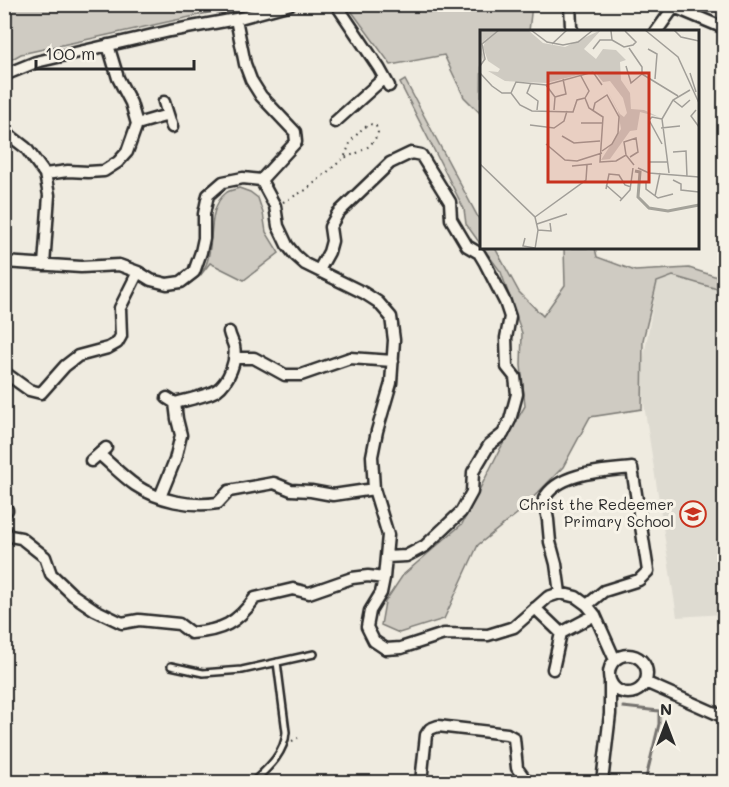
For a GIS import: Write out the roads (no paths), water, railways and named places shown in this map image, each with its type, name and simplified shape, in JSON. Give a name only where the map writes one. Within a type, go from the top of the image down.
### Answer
[{"type":"street","points":[[4,75],[36,62],[170,31],[236,19],[291,4]]},
{"type":"street","points":[[335,122],[386,82],[336,4]]},
{"type":"street","points":[[570,4],[572,30]]},
{"type":"street","points":[[657,30],[674,6],[724,28]]},
{"type":"street","points":[[236,19],[245,64],[251,80],[261,96],[295,132],[296,142],[261,180]]},
{"type":"street","points":[[45,174],[68,171],[104,171],[118,162],[127,152],[137,124],[131,103],[118,78],[108,45]]},
{"type":"street","points":[[164,102],[172,128]]},
{"type":"street","points":[[137,124],[168,115]]},
{"type":"street","points":[[4,131],[26,148],[45,174],[49,205],[44,265]]},
{"type":"street","points":[[319,270],[329,252],[332,242],[330,226],[338,213],[390,163],[411,153],[421,154],[450,202],[451,219],[467,246],[479,254],[485,262],[510,317],[506,338],[507,367],[514,377],[517,394],[510,420],[503,434],[489,445],[473,472],[472,492],[461,512],[425,546],[406,556],[386,558]]},
{"type":"street","points":[[4,262],[81,267],[119,265],[138,272],[150,280],[167,284],[181,282],[194,272],[204,238],[204,214],[208,195],[223,182],[243,178],[261,180]]},
{"type":"street","points":[[261,180],[275,206],[278,226],[287,245],[295,255],[305,264],[371,297],[391,317],[394,340],[391,383],[372,456],[374,489],[388,535],[381,593],[370,610],[367,627],[374,641],[386,649],[400,648],[444,634],[488,635],[514,627],[548,597],[560,593],[576,597],[587,605],[595,615],[615,660]]},
{"type":"street","points":[[4,372],[29,390],[41,393],[65,366],[78,356],[108,348],[117,343],[120,336],[120,308],[138,272]]},
{"type":"street","points":[[160,497],[176,460],[181,435],[171,401],[217,390],[229,377],[234,358],[234,347],[229,332]]},
{"type":"street","points":[[234,358],[254,358],[285,375],[300,375],[350,358],[393,361]]},
{"type":"street","points":[[98,454],[135,485],[160,497],[188,504],[218,503],[228,491],[274,483],[291,490],[333,495],[374,489]]},
{"type":"street","points":[[560,593],[543,499],[547,492],[570,478],[592,472],[632,468],[648,571],[639,580],[604,591],[587,605]]},
{"type":"street","points":[[4,531],[10,536],[21,538],[45,558],[51,574],[95,610],[122,623],[139,620],[179,624],[191,633],[210,632],[229,624],[245,611],[255,598],[293,589],[309,593],[352,578],[368,576],[384,578]]},
{"type":"street","points":[[535,608],[561,633]]},
{"type":"street","points":[[553,669],[561,633],[595,615]]},
{"type":"street","points":[[602,783],[610,714],[609,670],[615,660],[621,656],[639,658],[644,663],[647,675],[645,682],[638,690],[623,692],[610,681]]},
{"type":"street","points":[[645,682],[724,717]]},
{"type":"street","points":[[610,714],[623,692]]},
{"type":"street","points":[[421,783],[426,735],[430,729],[438,726],[507,734],[514,738],[517,768],[527,783]]},
{"type":"lane","points":[[171,666],[203,673],[242,670],[314,654]]},
{"type":"lane","points":[[254,783],[283,748],[286,740],[277,662]]},
{"type":"waterway","points":[[623,707],[659,711],[659,724],[645,782]]},
{"type":"place","name":"Christ the Redeemer Primary School","points":[[693,514]]}]
